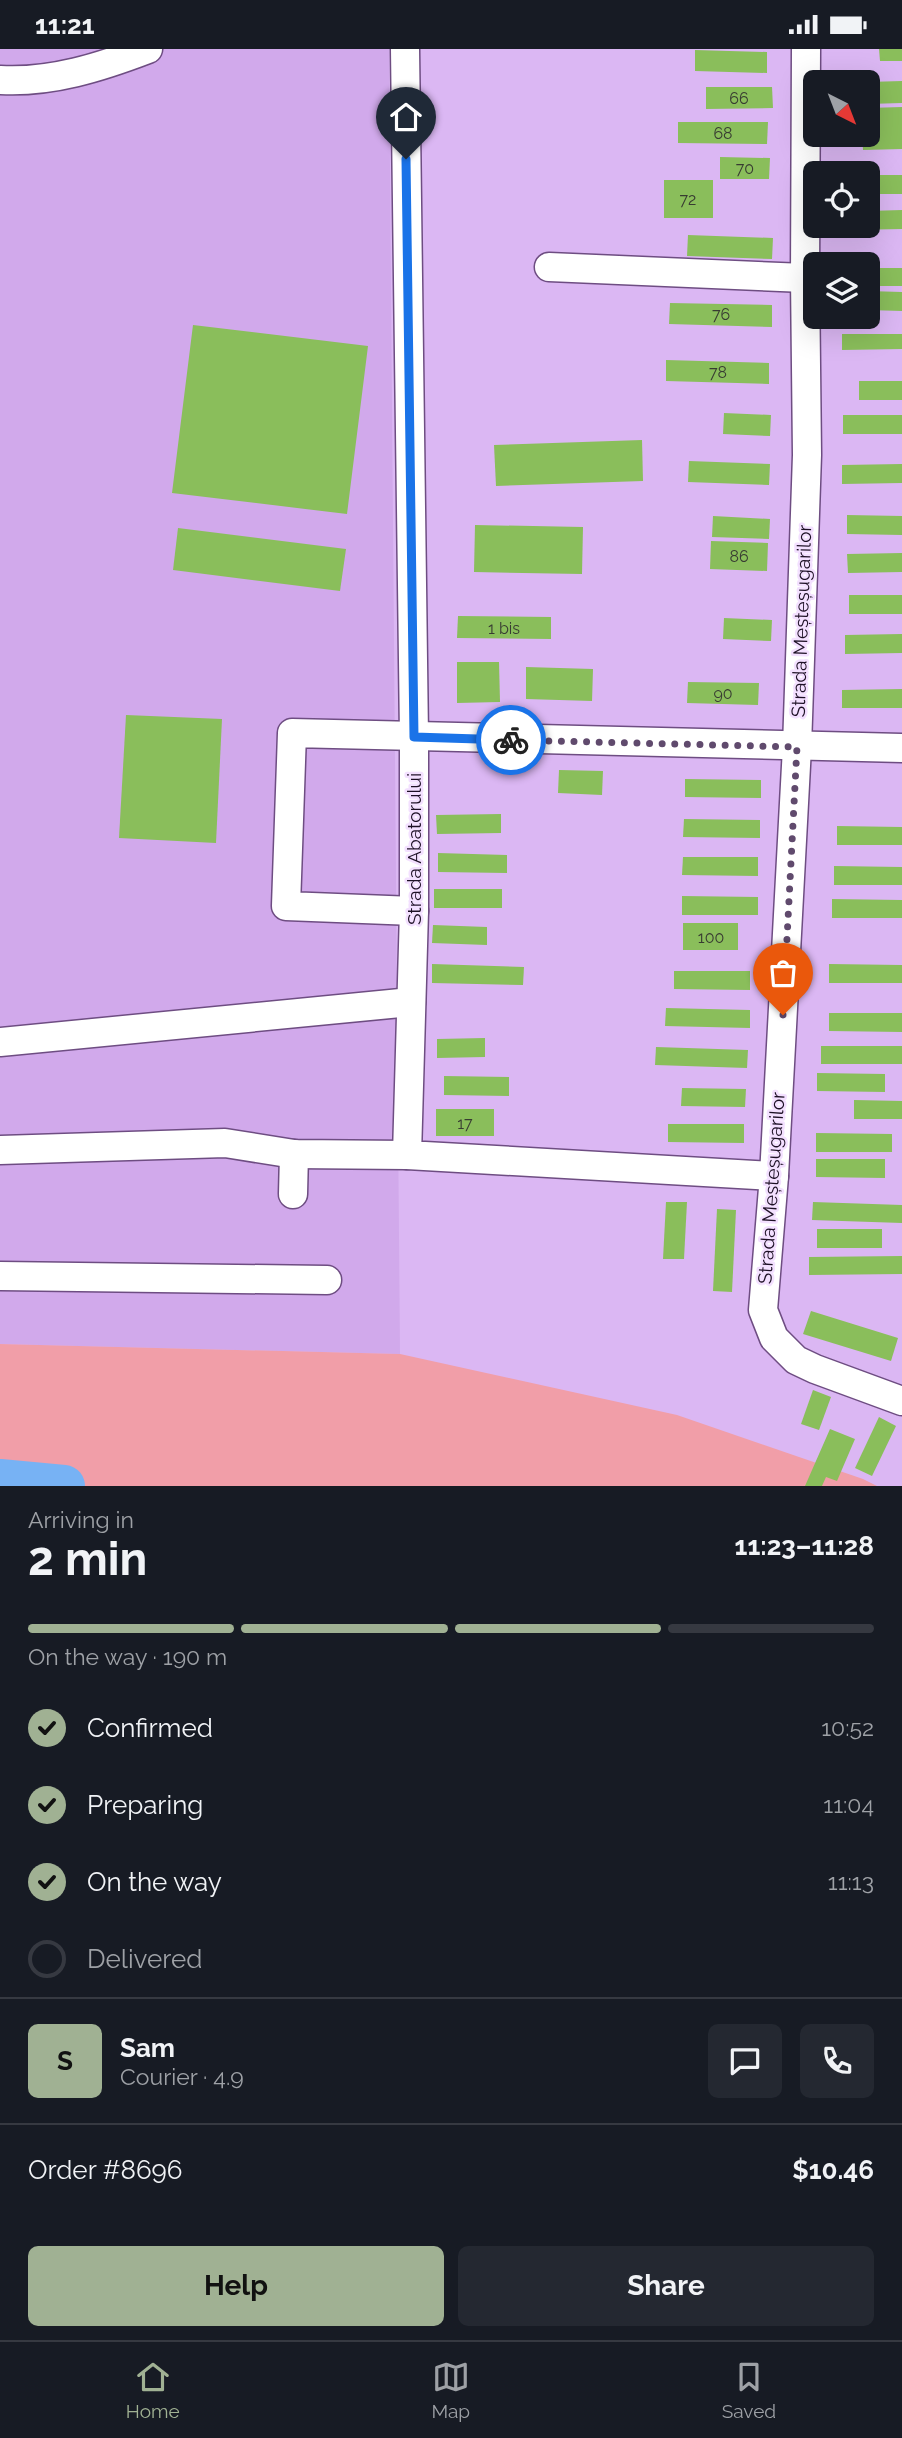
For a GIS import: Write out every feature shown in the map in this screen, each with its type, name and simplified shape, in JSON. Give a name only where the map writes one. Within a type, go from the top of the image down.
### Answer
[{"type":"street","points":[[0,80],[17,81],[60,76],[110,63],[148,49]]},
{"type":"street","name":"Strada Abatorului","points":[[405,49],[414,737],[414,911],[407,1155]]},
{"type":"street","name":"Strada Meșteșugarilor","points":[[805,252],[806,49]]},
{"type":"street","points":[[549,267],[803,278]]},
{"type":"street","name":"Strada Meșteșugarilor","points":[[806,329],[807,455],[797,747],[774,1176],[763,1310],[774,1338],[788,1353],[805,1365],[902,1401]]},
{"type":"street","points":[[414,911],[286,906],[292,733],[902,748]]},
{"type":"street","points":[[0,1042],[411,1002]]},
{"type":"street","points":[[0,1150],[225,1143],[294,1154],[407,1155],[774,1176]]},
{"type":"street","points":[[293,1194],[294,1154]]},
{"type":"street","points":[[0,1276],[327,1280]]},
{"type":"shaded area","points":[[0,49],[389,49],[400,1354],[0,1344]]},
{"type":"shaded area","points":[[0,1344],[400,1354],[677,1415],[877,1486],[0,1486]]},
{"type":"building","points":[[879,49],[902,49],[902,61],[880,61]]},
{"type":"building","points":[[695,50],[767,52],[767,73],[695,71]]},
{"type":"building","points":[[902,81],[902,103],[880,104],[880,82]]},
{"type":"building","points":[[706,87],[772,87],[773,108],[706,109]]},
{"type":"building","points":[[902,107],[902,149],[863,150],[863,147],[880,147],[880,108]]},
{"type":"building","points":[[678,122],[768,122],[767,144],[678,143]]},
{"type":"building","points":[[720,157],[770,158],[769,179],[720,179]]},
{"type":"building","points":[[880,175],[902,175],[902,194],[880,194]]},
{"type":"building","points":[[664,180],[713,180],[713,218],[664,218]]},
{"type":"building","points":[[902,210],[902,229],[880,229],[880,211]]},
{"type":"building","points":[[688,235],[773,238],[772,259],[687,256]]},
{"type":"building","points":[[880,268],[902,268],[902,286],[880,286]]},
{"type":"building","points":[[880,291],[902,292],[902,311],[880,310]]},
{"type":"building","points":[[670,303],[772,305],[772,327],[669,324]]},
{"type":"building","points":[[193,325],[368,346],[347,514],[172,493]]},
{"type":"building","points":[[842,334],[902,334],[902,349],[842,350]]},
{"type":"building","points":[[666,360],[769,363],[769,384],[666,381]]},
{"type":"building","points":[[859,381],[902,381],[902,400],[859,400]]},
{"type":"building","points":[[724,413],[771,415],[770,436],[723,434]]},
{"type":"building","points":[[843,415],[902,415],[902,434],[843,434]]},
{"type":"building","points":[[642,440],[643,481],[496,486],[494,445]]},
{"type":"building","points":[[689,461],[770,464],[769,485],[688,482]]},
{"type":"building","points":[[902,464],[902,483],[842,484],[842,465]]},
{"type":"building","points":[[847,515],[902,516],[902,535],[847,534]]},
{"type":"building","points":[[713,516],[770,519],[769,539],[712,537]]},
{"type":"building","points":[[475,525],[583,527],[582,574],[474,572]]},
{"type":"building","points":[[178,528],[346,549],[340,591],[173,570]]},
{"type":"building","points":[[711,541],[768,543],[767,571],[710,569]]},
{"type":"building","points":[[902,553],[902,572],[848,573],[847,554]]},
{"type":"building","points":[[849,595],[902,595],[902,614],[849,614]]},
{"type":"building","points":[[458,616],[551,617],[551,639],[457,638]]},
{"type":"building","points":[[724,618],[772,620],[771,641],[723,639]]},
{"type":"building","points":[[902,634],[902,653],[845,654],[845,635]]},
{"type":"building","points":[[457,662],[499,662],[500,702],[457,703]]},
{"type":"building","points":[[526,667],[593,669],[592,701],[526,699]]},
{"type":"building","points":[[688,682],[759,683],[758,705],[687,703]]},
{"type":"building","points":[[902,689],[902,708],[842,708],[842,690]]},
{"type":"building","points":[[126,715],[222,719],[216,843],[119,838]]},
{"type":"building","points":[[559,770],[603,771],[602,795],[558,793]]},
{"type":"building","points":[[685,779],[761,780],[761,798],[685,797]]},
{"type":"building","points":[[501,814],[501,833],[437,834],[436,815]]},
{"type":"building","points":[[684,819],[760,820],[760,838],[683,837]]},
{"type":"building","points":[[837,826],[902,827],[902,845],[837,845]]},
{"type":"building","points":[[438,853],[507,855],[507,873],[438,872]]},
{"type":"building","points":[[683,857],[758,857],[758,876],[682,875]]},
{"type":"building","points":[[834,866],[902,867],[902,885],[834,885]]},
{"type":"building","points":[[434,889],[502,889],[502,908],[434,908]]},
{"type":"building","points":[[682,896],[758,897],[758,915],[682,915]]},
{"type":"building","points":[[832,899],[902,900],[902,918],[832,918]]},
{"type":"building","points":[[683,923],[738,923],[738,950],[683,950]]},
{"type":"building","points":[[433,925],[487,927],[487,945],[432,943]]},
{"type":"building","points":[[432,964],[524,967],[523,985],[432,983]]},
{"type":"building","points":[[829,964],[902,965],[902,983],[829,983]]},
{"type":"building","points":[[674,971],[750,971],[750,990],[674,989]]},
{"type":"building","points":[[666,1008],[750,1010],[750,1028],[665,1026]]},
{"type":"building","points":[[829,1013],[902,1013],[902,1032],[829,1031]]},
{"type":"building","points":[[485,1038],[485,1057],[437,1058],[437,1039]]},
{"type":"building","points":[[821,1046],[902,1046],[902,1064],[821,1064]]},
{"type":"building","points":[[656,1047],[748,1050],[747,1068],[655,1065]]},
{"type":"building","points":[[817,1073],[885,1074],[885,1092],[817,1091]]},
{"type":"building","points":[[444,1076],[509,1077],[509,1096],[444,1095]]},
{"type":"building","points":[[682,1088],[746,1089],[745,1107],[681,1106]]},
{"type":"building","points":[[854,1100],[902,1101],[902,1119],[854,1119]]},
{"type":"building","points":[[436,1109],[494,1109],[494,1136],[436,1136]]},
{"type":"building","points":[[668,1124],[744,1124],[744,1143],[668,1142]]},
{"type":"building","points":[[816,1133],[892,1134],[892,1152],[816,1152]]},
{"type":"building","points":[[816,1159],[885,1159],[885,1178],[816,1177]]},
{"type":"building","points":[[666,1202],[687,1202],[684,1259],[663,1259]]},
{"type":"building","points":[[813,1202],[902,1205],[902,1223],[812,1220]]},
{"type":"building","points":[[717,1209],[736,1210],[732,1292],[713,1291]]},
{"type":"building","points":[[817,1229],[882,1229],[882,1248],[817,1248]]},
{"type":"building","points":[[902,1256],[902,1274],[809,1275],[809,1257]]},
{"type":"building","points":[[811,1311],[898,1338],[891,1361],[803,1334]]},
{"type":"building","points":[[813,1390],[831,1397],[819,1430],[801,1424]]},
{"type":"building","points":[[879,1417],[896,1426],[872,1476],[855,1468]]},
{"type":"building","points":[[830,1429],[855,1439],[837,1481],[826,1477],[822,1486],[805,1486]]},
{"type":"waterway","points":[[0,1480],[64,1486]]},
{"type":"way so far","points":[[511,740],[797,747],[783,1015]]},
{"type":"route","points":[[406,159],[414,737],[511,740]]}]
